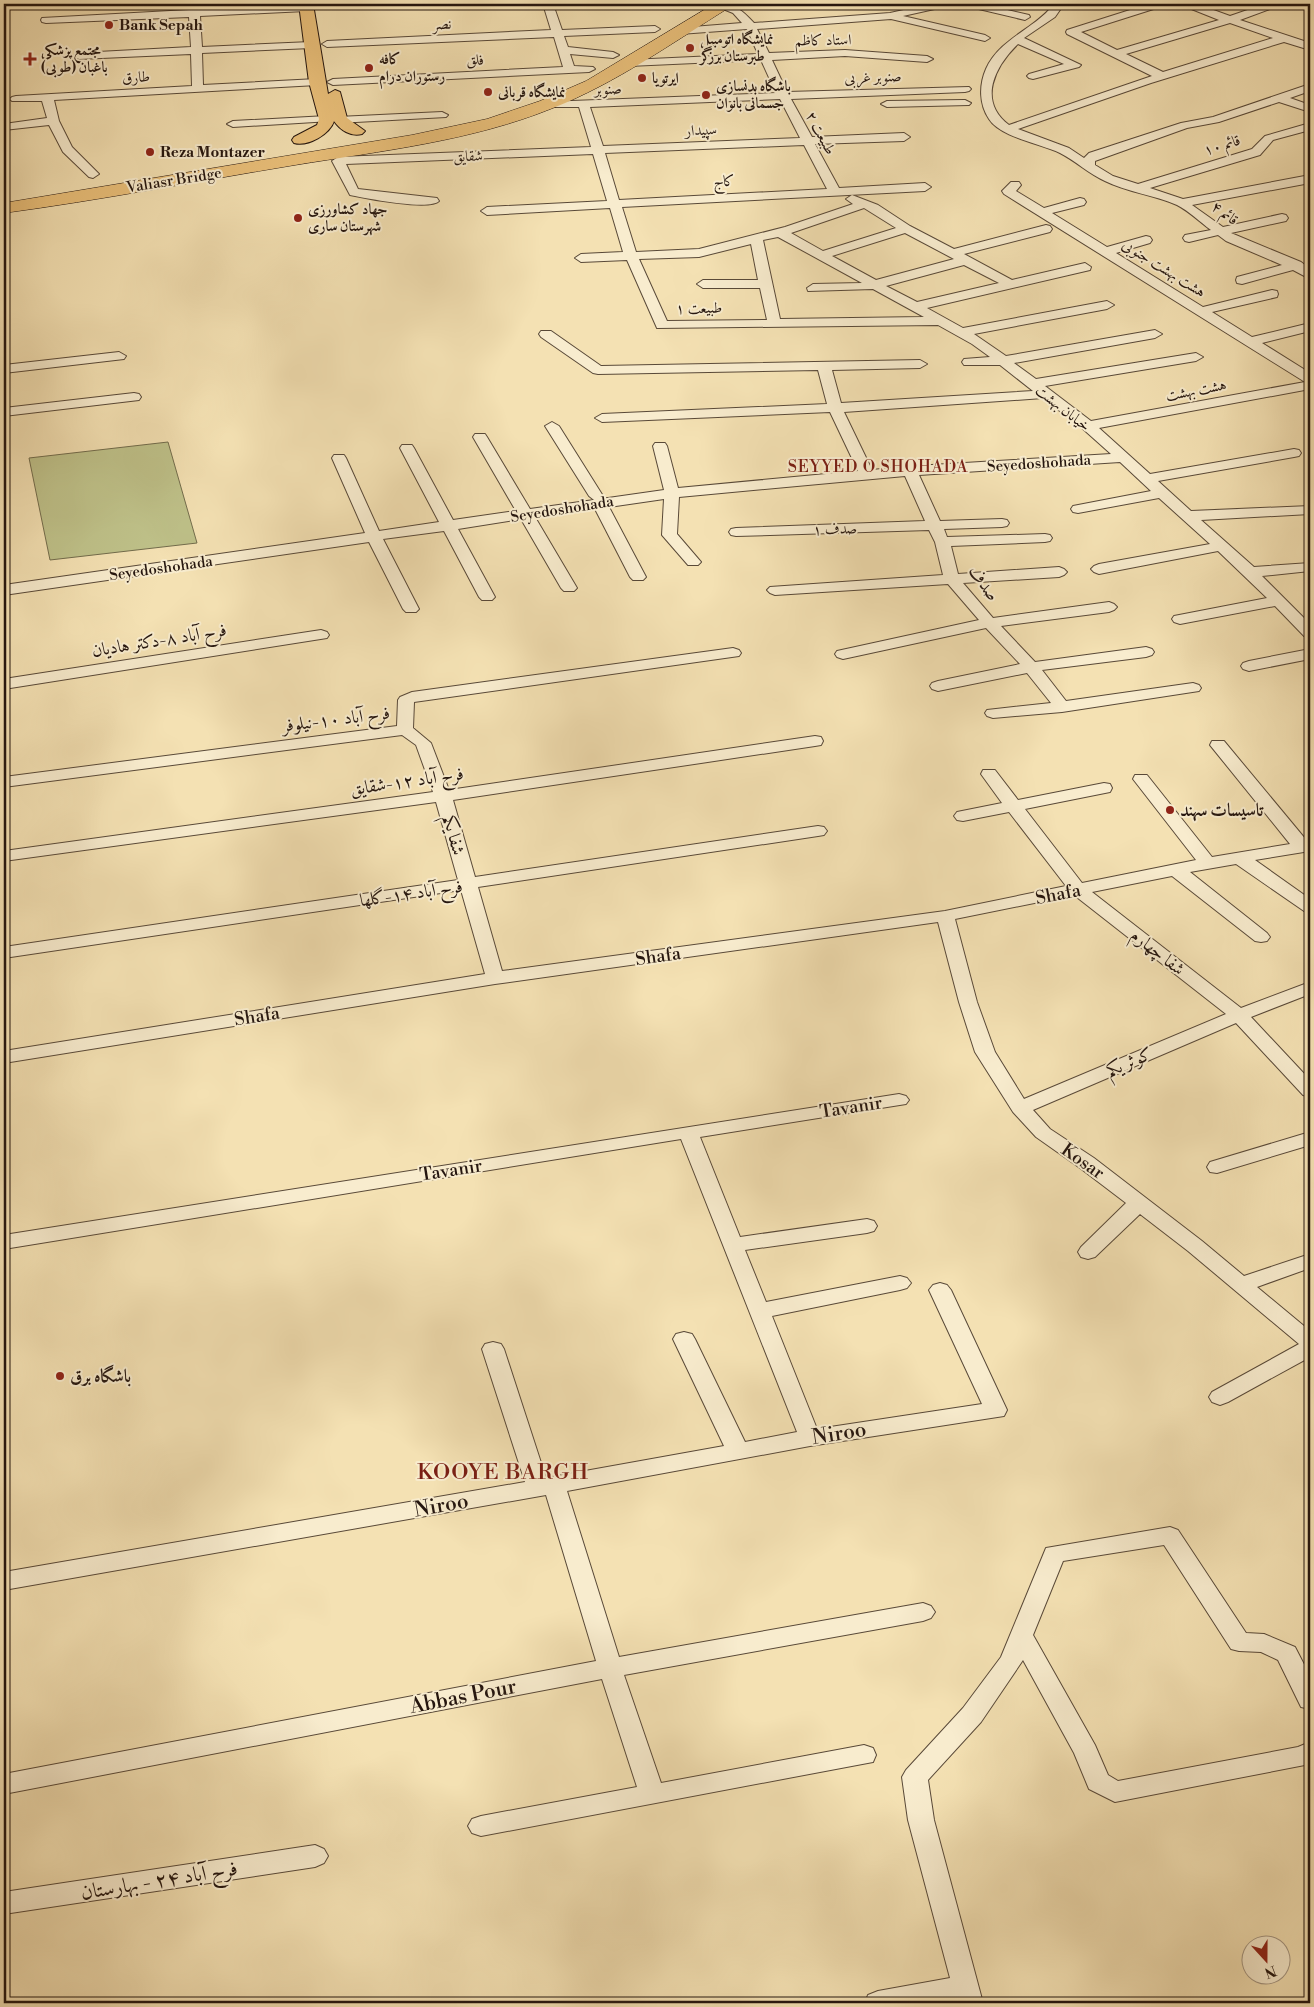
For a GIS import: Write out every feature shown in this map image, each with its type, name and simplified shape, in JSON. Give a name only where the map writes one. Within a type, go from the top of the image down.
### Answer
[{"type":"highway","points":[[402,137],[517,103],[589,69],[696,4]]},
{"type":"highway","points":[[4,222],[338,161],[397,149],[449,133],[481,126],[546,105],[611,74],[680,31],[728,7]]},
{"type":"highway","points":[[280,143],[357,131],[469,118]]},
{"type":"highway","points":[[402,137],[449,133]]},
{"type":"highway","name":"Valiasr Bridge","points":[[4,200],[105,180],[402,137]]},
{"type":"highway","points":[[75,177],[105,180]]},
{"type":"highway","name":"Valiasr Bridge","points":[[4,208],[105,180]]},
{"type":"main road","points":[[300,140],[324,128],[333,119],[333,82],[327,44],[314,6]]},
{"type":"main road","points":[[314,6],[312,45],[317,82],[333,119],[357,131]]},
{"type":"main road","points":[[312,45],[327,44]]},
{"type":"main road","points":[[317,82],[333,82]]},
{"type":"street","points":[[46,20],[195,8],[394,4]]},
{"type":"street","points":[[548,4],[570,70]]},
{"type":"street","points":[[728,7],[748,4]]},
{"type":"street","points":[[680,31],[890,16],[944,4]]},
{"type":"street","points":[[970,4],[1025,17]]},
{"type":"street","points":[[1059,4],[1051,15],[1017,39],[1002,53],[992,68],[986,87],[988,105],[994,119],[1007,129],[1162,76],[1285,38]]},
{"type":"street","points":[[1159,4],[1071,32],[1162,76]]},
{"type":"street","points":[[1188,4],[1230,20],[1308,44]]},
{"type":"street","points":[[1116,54],[1230,20],[1274,4]]},
{"type":"street","name":"طبیعت ۲","points":[[728,7],[750,25],[783,95],[835,192]]},
{"type":"street","points":[[195,8],[198,88]]},
{"type":"street","points":[[890,16],[985,38]]},
{"type":"street","name":"نصر","points":[[327,44],[655,29]]},
{"type":"street","points":[[1017,39],[1075,65],[1033,76]]},
{"type":"street","points":[[79,56],[312,45]]},
{"type":"street","points":[[563,50],[613,55]]},
{"type":"street","name":"استاد کاظم","points":[[629,63],[845,53],[927,59]]},
{"type":"street","name":"فلق","points":[[333,82],[589,69]]},
{"type":"street","name":"طارق","points":[[16,99],[317,82]]},
{"type":"street","points":[[1089,167],[1089,160],[1093,156],[1185,125],[1215,120],[1310,86]]},
{"type":"street","name":"صنوبر غربی","points":[[783,95],[965,88]]},
{"type":"street","points":[[865,93],[869,102],[875,104],[965,103]]},
{"type":"street","name":"صنوبر","points":[[584,105],[783,95]]},
{"type":"street","points":[[47,97],[53,121],[67,149],[105,180]]},
{"type":"street","points":[[1279,98],[1309,107]]},
{"type":"street","points":[[546,105],[584,105]]},
{"type":"street","name":"طبیعت ۱","points":[[584,105],[632,256],[662,325],[940,321]]},
{"type":"street","points":[[233,124],[442,115]]},
{"type":"street","points":[[4,127],[53,121]]},
{"type":"street","name":"قائم ۱۰","points":[[1138,188],[1256,152],[1269,138],[1310,126]]},
{"type":"street","name":"قائم ۴","points":[[1007,129],[1065,151],[1109,179],[1182,203],[1239,242],[1294,265],[1310,275]]},
{"type":"street","name":"سپیدار","points":[[598,151],[904,137]]},
{"type":"street","name":"شقایق","points":[[338,161],[598,151]]},
{"type":"street","points":[[338,161],[354,192],[394,197],[413,202],[433,201]]},
{"type":"street","points":[[1182,203],[1310,180]]},
{"type":"street","name":"هشت بهشت جنوبی","points":[[1015,185],[1009,188],[1008,191],[1310,379]]},
{"type":"street","name":"کاج","points":[[614,203],[925,187]]},
{"type":"street","points":[[835,192],[864,204],[1010,284]]},
{"type":"street","points":[[1042,212],[1080,202]]},
{"type":"street","points":[[486,211],[614,203]]},
{"type":"street","points":[[581,258],[699,253],[779,232],[864,204]]},
{"type":"street","points":[[1189,238],[1282,218]]},
{"type":"street","points":[[820,256],[906,228]]},
{"type":"street","points":[[954,253],[1046,229]]},
{"type":"street","name":"خیابان بهشت","points":[[779,232],[977,341],[1088,426],[1250,572],[1310,633]]},
{"type":"street","points":[[756,238],[774,323]]},
{"type":"street","points":[[1107,251],[1146,240]]},
{"type":"street","points":[[813,288],[859,287],[966,260]]},
{"type":"street","points":[[1242,280],[1310,262]]},
{"type":"street","points":[[914,307],[1085,267]]},
{"type":"street","points":[[703,284],[766,284]]},
{"type":"street","points":[[1202,311],[1272,294]]},
{"type":"street","points":[[961,332],[1107,306]]},
{"type":"street","points":[[1250,342],[1310,328]]},
{"type":"street","points":[[546,334],[598,370],[920,364]]},
{"type":"street","points":[[969,362],[1003,361],[1155,334]]},
{"type":"street","points":[[4,369],[120,356]]},
{"type":"street","points":[[1033,384],[1196,357]]},
{"type":"street","points":[[824,366],[835,408],[865,471]]},
{"type":"street","name":"هشت بهشت","points":[[1088,426],[1310,385]]},
{"type":"street","points":[[602,418],[835,408],[1046,394]]},
{"type":"street","points":[[4,412],[134,397]]},
{"type":"street","points":[[552,426],[598,500],[638,578]]},
{"type":"street","points":[[480,437],[569,588]]},
{"type":"street","points":[[660,446],[672,488],[669,535],[693,562]]},
{"type":"street","points":[[407,448],[487,597]]},
{"type":"street","name":"Seyedoshohada","points":[[4,590],[672,488],[909,467],[1117,453]]},
{"type":"street","points":[[1146,479],[1294,453]]},
{"type":"street","points":[[339,458],[372,533],[412,609]]},
{"type":"street","name":"صدف","points":[[909,467],[942,542],[952,579],[968,600],[1031,667],[1062,707]]},
{"type":"street","points":[[1078,510],[1162,493]]},
{"type":"street","points":[[1188,516],[1310,510]]},
{"type":"street","name":"صدف ۱","points":[[736,532],[1002,523]]},
{"type":"street","points":[[942,542],[1045,538]]},
{"type":"street","points":[[1099,569],[1221,546]]},
{"type":"street","name":"Seyedoshohada","points":[[4,581],[278,547]]},
{"type":"street","points":[[1250,572],[1310,568]]},
{"type":"street","points":[[775,590],[1060,572]]},
{"type":"street","points":[[1180,619],[1279,601]]},
{"type":"street","points":[[843,654],[989,623],[1110,607]]},
{"type":"street","name":"فرح آباد ۸-دکتر هادیان","points":[[4,684],[321,635]]},
{"type":"street","points":[[938,686],[1031,667],[1146,652]]},
{"type":"street","name":"فرح آباد ۱۰-نیلوفر","points":[[4,782],[405,730],[406,700],[412,697],[733,653]]},
{"type":"street","points":[[1249,666],[1310,654]]},
{"type":"street","points":[[993,713],[1062,707],[1193,688]]},
{"type":"street","name":"شفا یکم","points":[[405,730],[424,743],[443,796],[495,978]]},
{"type":"street","name":"فرح آباد ۱۲-شقایق","points":[[4,856],[443,796],[815,741]]},
{"type":"street","points":[[1218,745],[1306,847]]},
{"type":"street","points":[[989,774],[1078,890]]},
{"type":"street","points":[[1141,779],[1208,863]]},
{"type":"street","points":[[963,816],[1104,788]]},
{"type":"street","name":"فرح آباد ۱۴-گلها","points":[[4,953],[818,831]]},
{"type":"street","name":"Shafa","points":[[4,1057],[495,978],[945,916],[1208,863],[1306,847]]},
{"type":"street","points":[[1240,858],[1310,907]]},
{"type":"street","points":[[1175,870],[1261,937]]},
{"type":"street","name":"شفا چهارم","points":[[1078,890],[1239,1015],[1310,1091]]},
{"type":"street","name":"Kosar","points":[[945,916],[968,1002],[985,1052],[1020,1108],[1043,1133],[1195,1246],[1310,1342]]},
{"type":"street","points":[[1239,1015],[1310,988]]},
{"type":"street","name":"کوثر یکم","points":[[1020,1108],[1239,1015]]},
{"type":"street","name":"Tavanir","points":[[4,1242],[899,1100]]},
{"type":"street","points":[[688,1132],[810,1438]]},
{"type":"street","points":[[1218,1167],[1310,1138]]},
{"type":"street","points":[[1088,1252],[1139,1203]]},
{"type":"street","points":[[733,1245],[867,1226]]},
{"type":"street","points":[[1240,1285],[1310,1261]]},
{"type":"street","points":[[759,1311],[900,1283]]},
{"type":"street","name":"Niroo","points":[[4,1581],[810,1438],[996,1410],[940,1290]]},
{"type":"street","points":[[684,1339],[738,1451]]},
{"type":"street","points":[[1220,1397],[1310,1348]]},
{"type":"street","points":[[493,1349],[546,1486],[652,1794]]},
{"type":"street","points":[[878,2003],[967,1995],[921,1820],[915,1776],[972,1715],[1011,1661],[1054,1554],[1170,1536],[1239,1642],[1264,1643],[1287,1654],[1310,1700]]},
{"type":"street","name":"Abbas Pour","points":[[4,1784],[610,1668],[924,1612]]},
{"type":"street","points":[[1022,1634],[1086,1752],[1098,1782],[1115,1792],[1304,1756],[1310,1752]]},
{"type":"street","points":[[481,1826],[864,1755]]},
{"type":"street","name":"فرح آباد ۲۴ - بهارستان","points":[[4,1904],[315,1856]]},
{"type":"green space","points":[[168,442],[197,543],[50,560],[29,458]]},
{"type":"place","name":"Bank Sepah","points":[[109,25]]},
{"type":"place","name":"نمایشگاه اتومبیل طبرستان برزگر","points":[[690,48]]},
{"type":"place","name":"مجتمع پزشکی باغبان (طوبی)","points":[[30,59]]},
{"type":"place","name":"کافه رستوران درام","points":[[369,68]]},
{"type":"place","name":"ایرتویا","points":[[642,78]]},
{"type":"place","name":"نمایشگاه قربانی","points":[[488,92]]},
{"type":"place","name":"باشگاه بدنسازی جسمانی بانوان","points":[[706,95]]},
{"type":"place","name":"Reza Montazer","points":[[150,152]]},
{"type":"place","name":"جهاد کشاورزی شهرستان ساری","points":[[298,218]]},
{"type":"place","name":"تاسیسات سهند","points":[[1170,810]]},
{"type":"place","name":"باشگاه برق","points":[[60,1376]]},
{"type":"district","name":"SEYYED O SHOHADA","points":[[878,466]]},
{"type":"district","name":"KOOYE BARGH","points":[[503,1471]]}]
